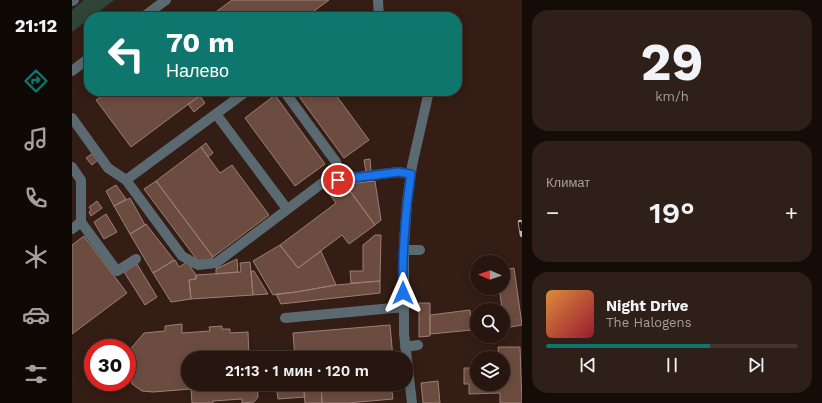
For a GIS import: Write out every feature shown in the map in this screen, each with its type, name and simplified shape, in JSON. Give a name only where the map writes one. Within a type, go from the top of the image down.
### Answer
[{"type":"street","points":[[150,12],[166,0]]},
{"type":"street","points":[[378,0],[379,12]]},
{"type":"street","points":[[72,71],[84,62]]},
{"type":"street","points":[[126,180],[240,96]]},
{"type":"street","points":[[288,96],[336,162],[338,180]]},
{"type":"street","points":[[412,403],[406,347],[404,250],[407,202],[411,174],[416,145],[428,96]]},
{"type":"street","points":[[216,114],[288,209]]},
{"type":"street","points":[[72,118],[108,168],[126,180],[182,256],[198,265],[216,263],[325,181],[398,172],[411,174]]},
{"type":"street","points":[[72,167],[81,180],[81,222],[117,271],[136,259]]},
{"type":"street","points":[[72,229],[81,222]]},
{"type":"street","points":[[404,250],[420,250]]},
{"type":"street","points":[[285,318],[404,307]]},
{"type":"street","points":[[406,347],[418,345]]},
{"type":"green space","points":[[84,0],[114,0],[98,12],[84,12],[84,23],[72,32],[72,10]]},
{"type":"building","points":[[232,0],[329,0],[313,12],[216,12]]},
{"type":"building","points":[[102,96],[199,96],[131,147],[96,100]]},
{"type":"building","points":[[200,96],[205,103],[194,112],[188,104]]},
{"type":"building","points":[[276,96],[325,164],[295,186],[245,118]]},
{"type":"building","points":[[299,96],[337,96],[369,140],[344,158]]},
{"type":"building","points":[[206,143],[213,153],[208,157],[201,147]]},
{"type":"building","points":[[201,147],[220,173],[232,165],[269,215],[213,257],[156,181]]},
{"type":"building","points":[[93,153],[98,160],[92,165],[86,158]]},
{"type":"building","points":[[370,159],[371,171],[366,172],[364,160]]},
{"type":"building","points":[[156,181],[213,257],[209,260],[198,261],[144,189]]},
{"type":"building","points":[[375,181],[381,220],[375,225],[345,184]]},
{"type":"building","points":[[345,184],[375,225],[349,244],[342,235],[298,268],[280,245],[336,203],[330,195]]},
{"type":"building","points":[[116,185],[126,199],[114,206],[106,191]]},
{"type":"building","points":[[130,198],[145,225],[130,234],[114,206]]},
{"type":"building","points":[[97,201],[102,208],[91,216],[89,212],[91,210],[89,207]]},
{"type":"building","points":[[106,214],[117,232],[104,239],[94,222]]},
{"type":"building","points":[[146,224],[174,260],[153,273],[130,234]]},
{"type":"building","points":[[375,235],[381,235],[380,281],[351,283],[350,271],[363,271],[363,245]]},
{"type":"building","points":[[84,236],[127,293],[72,334],[72,245]]},
{"type":"building","points":[[280,245],[298,268],[321,251],[336,285],[273,295],[253,261]]},
{"type":"building","points":[[237,259],[238,272],[216,274],[216,269]]},
{"type":"building","points":[[175,260],[179,267],[187,262],[196,275],[196,279],[189,280],[191,299],[171,302],[153,273]]},
{"type":"building","points":[[250,262],[253,295],[191,299],[189,280],[196,279],[196,275],[241,272],[240,263]]},
{"type":"building","points":[[137,264],[157,297],[145,305],[124,272]]},
{"type":"building","points":[[514,268],[522,325],[510,327],[510,303],[501,303],[500,295],[510,295],[510,269]]},
{"type":"building","points":[[251,271],[254,271],[268,294],[253,295]]},
{"type":"building","points":[[380,281],[380,293],[281,304],[276,294],[336,285]]},
{"type":"building","points":[[419,303],[430,303],[430,336],[419,337]]},
{"type":"building","points":[[470,310],[470,330],[430,334],[430,315]]},
{"type":"building","points":[[182,324],[182,333],[210,331],[209,327],[222,326],[222,329],[230,329],[230,333],[248,332],[249,351],[181,351],[181,390],[153,392],[142,391],[136,387],[136,342],[144,333],[165,331],[165,326]]},
{"type":"building","points":[[390,325],[392,351],[294,351],[293,333]]},
{"type":"building","points":[[498,347],[520,347],[522,403],[500,403],[500,393],[469,394],[469,384],[464,384],[464,368],[470,368],[470,391],[510,391],[510,351],[498,351]]},
{"type":"building","points":[[438,381],[440,403],[423,403],[421,383]]},
{"type":"building","points":[[191,391],[258,391],[258,397],[254,402],[242,403],[242,399],[213,401],[213,403],[192,403]]},
{"type":"building","points":[[277,391],[304,391],[305,397],[278,399]]},
{"type":"building","points":[[304,391],[321,391],[322,403],[305,403]]},
{"type":"building","points":[[321,391],[392,391],[393,399],[348,403],[322,403]]},
{"type":"railway","points":[[520,222],[522,235]]},
{"type":"route","points":[[338,180],[398,172],[411,174],[407,202],[404,246],[403,293]]}]
